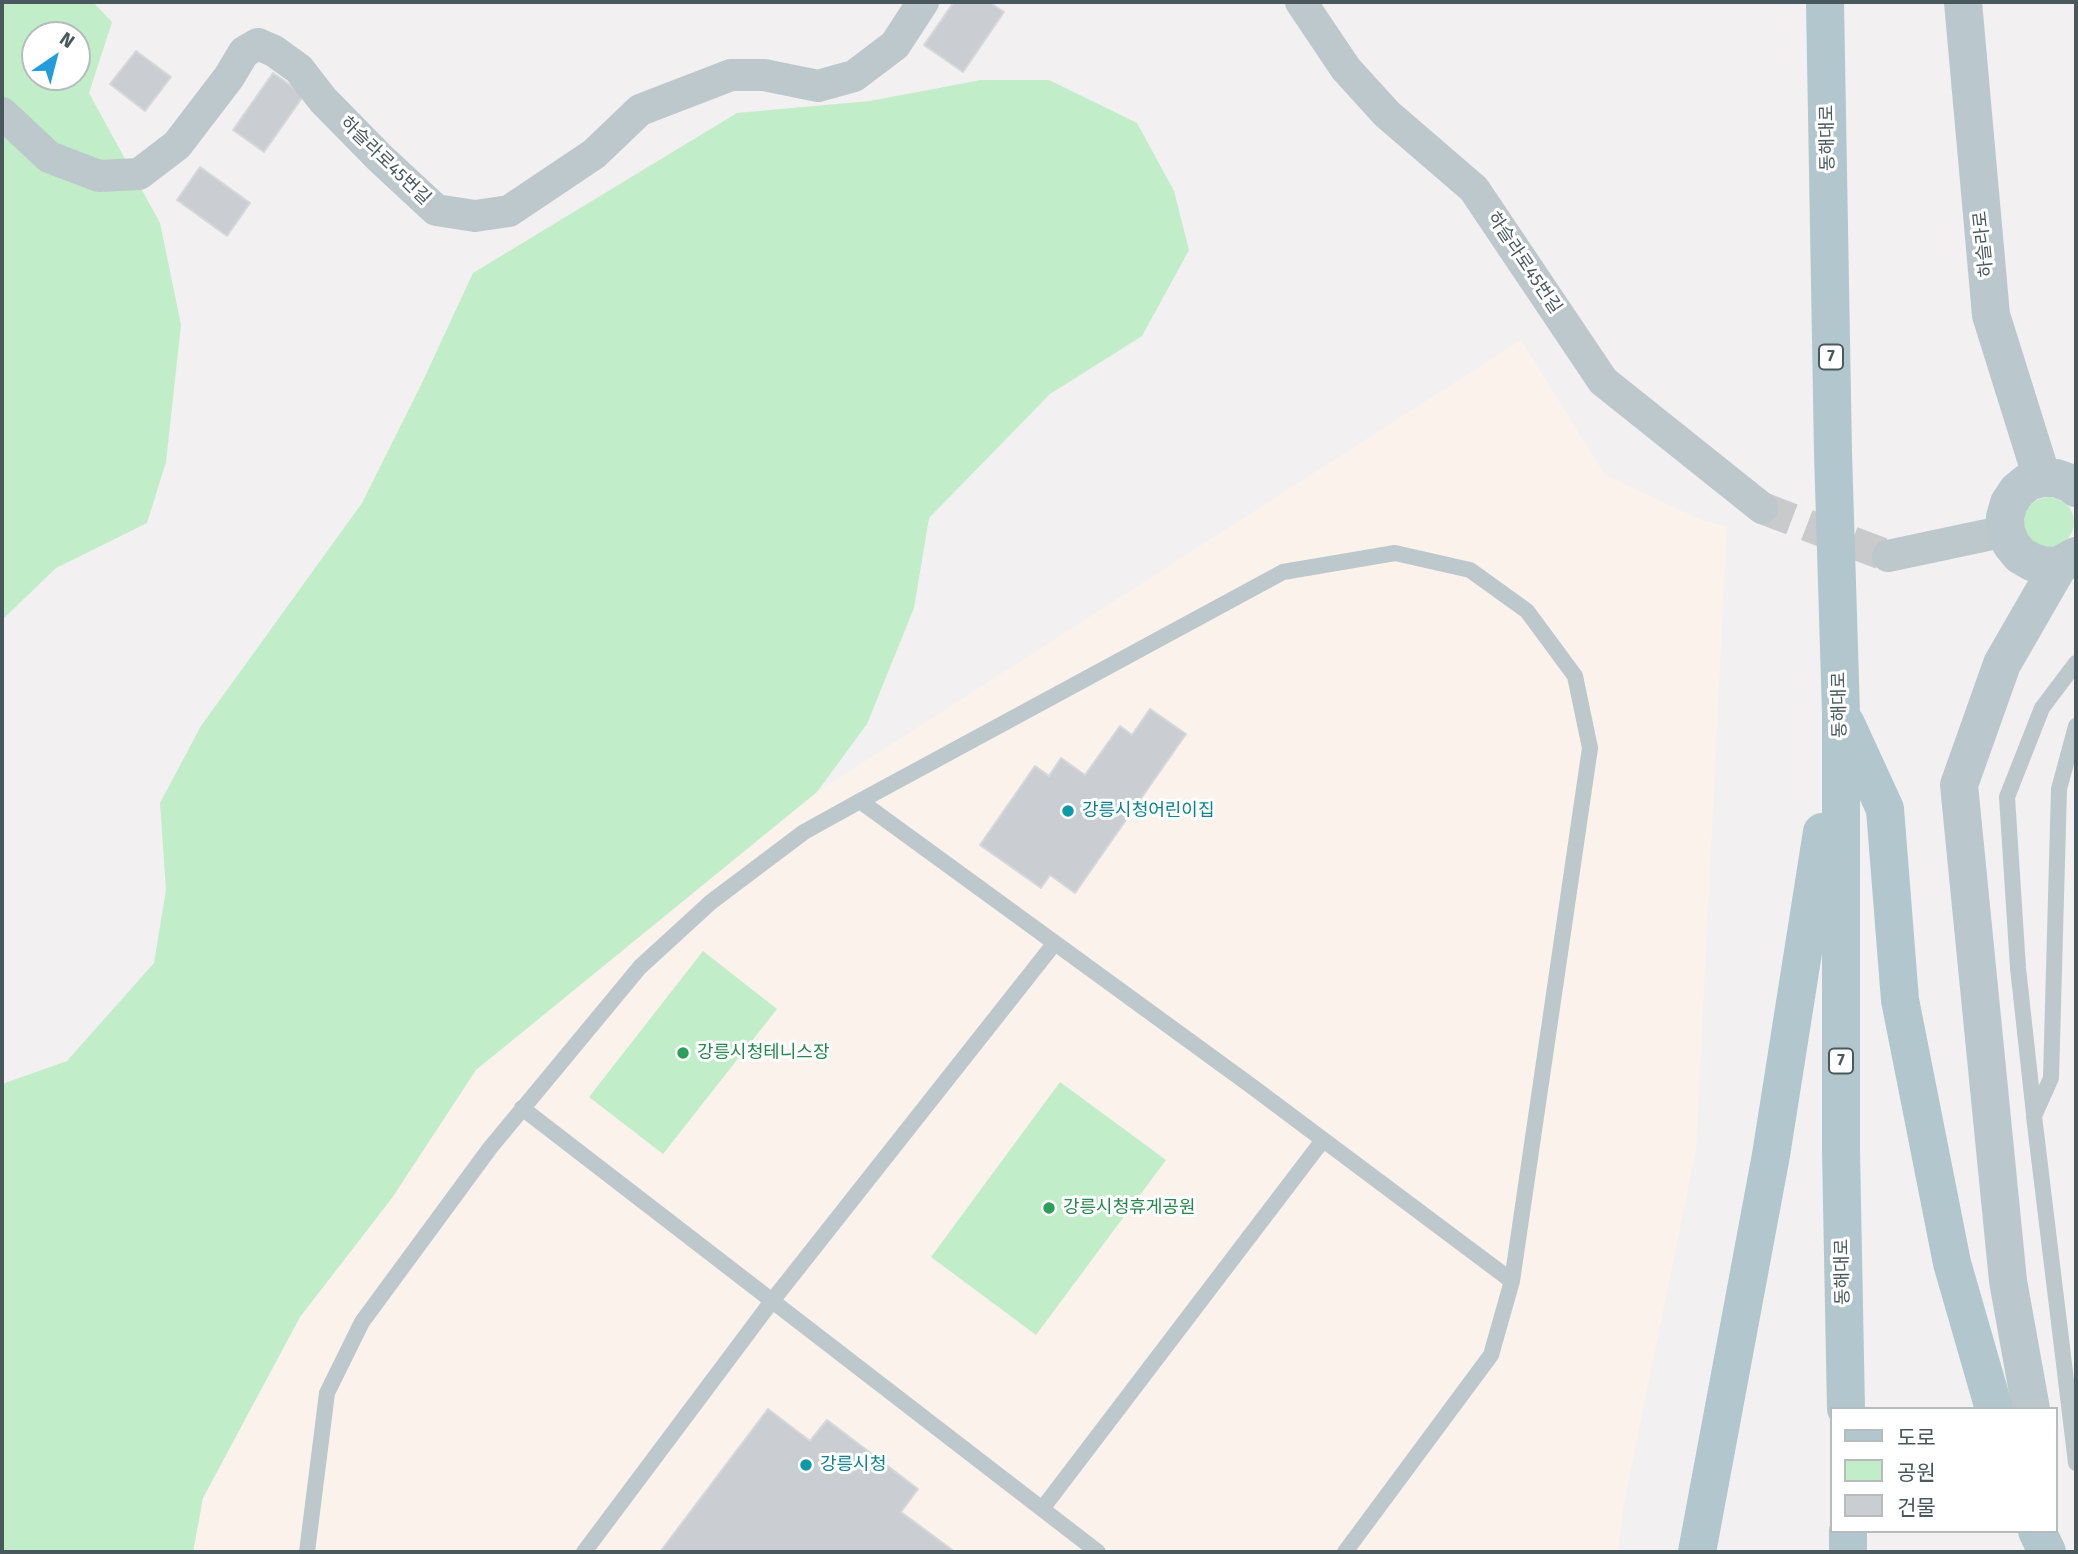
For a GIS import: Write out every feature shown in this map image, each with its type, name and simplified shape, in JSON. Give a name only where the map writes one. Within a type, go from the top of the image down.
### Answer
[{"type":"main road","name":"동해대로","points":[[1825,2],[1833,453],[1841,713],[1841,1152],[1846,1407]]},
{"type":"main road","points":[[1841,713],[1885,809],[1900,1000],[1952,1263],[1993,1407]]},
{"type":"main road","points":[[1697,1552],[1772,1155],[1841,713]]},
{"type":"main road","points":[[1848,1533],[1848,1552]]},
{"type":"main road","points":[[2038,1533],[2047,1552]]},
{"type":"street","name":"하슬라로45번길","points":[[2,113],[49,157],[99,176],[139,174],[177,145],[229,77],[244,52],[258,44],[274,51],[299,69],[323,100],[436,211],[475,216],[509,211],[594,154],[640,110],[731,75],[764,75],[818,86],[854,76],[895,45],[923,2]]},
{"type":"street","name":"하슬라로45번길","points":[[1301,2],[1346,68],[1387,114],[1474,189],[1603,381],[1762,508]]},
{"type":"street","name":"하슬라로","points":[[1963,2],[1992,315],[2059,483]]},
{"type":"street","points":[[2059,483],[2028,482],[2017,491],[2009,503],[2005,517],[2006,531],[2011,544],[2026,558],[2045,566],[2072,559]]},
{"type":"street","points":[[1888,556],[2006,531]]},
{"type":"street","points":[[2031,1407],[2008,1281],[1959,785],[2001,664],[2072,559]]},
{"type":"street","points":[[2051,1533],[2059,1552]]},
{"type":"lane","points":[[307,1552],[327,1393],[362,1322],[490,1148],[640,967],[711,902],[804,831],[1283,572],[1395,553],[1470,570],[1527,611],[1575,677],[1590,748],[1512,1281],[1491,1355],[1345,1552]]},
{"type":"lane","points":[[2076,663],[2042,708],[2007,797],[2018,968],[2076,1462]]},
{"type":"lane","points":[[2034,1116],[2051,1078],[2059,789],[2076,726]]},
{"type":"lane","points":[[860,801],[1512,1281]]},
{"type":"lane","points":[[584,1552],[772,1301],[1054,944]]},
{"type":"lane","points":[[522,1108],[1098,1552]]},
{"type":"lane","points":[[1042,1509],[1323,1140]]},
{"type":"shaded area","points":[[1521,340],[1605,475],[1703,521],[1727,526],[1696,1149],[1624,1503],[1618,1552],[193,1552],[203,1498],[300,1317],[476,1070],[817,792]]},
{"type":"green space","points":[[2,2],[93,2],[112,22],[91,87],[91,21],[21,21],[21,91],[90,91],[160,223],[181,325],[166,462],[147,523],[56,568],[2,620]]},
{"type":"green space","points":[[981,80],[1049,80],[1137,123],[1174,191],[1189,250],[1142,336],[1050,394],[929,518],[914,608],[867,724],[817,792],[476,1070],[392,1198],[300,1317],[203,1498],[193,1552],[2,1552],[2,1084],[67,1061],[154,963],[166,890],[160,803],[201,726],[362,503],[473,273],[737,113],[870,101]]},
{"type":"green space","points":[[2049,497],[2067,504],[2074,522],[2067,540],[2049,547],[2031,540],[2024,522],[2031,504]]},
{"type":"green space","name":"강릉시청테니스장","points":[[703,951],[777,1009],[663,1154],[589,1097]]},
{"type":"green space","name":"강릉시청휴게공원","points":[[1060,1082],[1166,1160],[1036,1335],[931,1257]]},
{"type":"building","points":[[954,2],[989,2],[1004,12],[963,72],[924,45]]},
{"type":"building","points":[[136,51],[171,77],[145,111],[110,84]]},
{"type":"building","points":[[273,73],[304,95],[264,152],[233,130]]},
{"type":"building","points":[[200,167],[250,203],[227,236],[177,200]]},
{"type":"building","name":"강릉시청어린이집","points":[[1150,709],[1186,734],[1075,893],[1050,875],[1041,888],[980,845],[1035,766],[1049,776],[1061,758],[1085,775],[1120,726],[1132,735]]},
{"type":"building","name":"강릉시청","points":[[768,1409],[810,1441],[827,1420],[918,1489],[901,1512],[955,1552],[660,1552]]},
{"type":"tunnel","points":[[1762,508],[1888,556]]},
{"type":"place","name":"강릉시청어린이집","points":[[1068,811]]},
{"type":"place","name":"강릉시청테니스장","points":[[683,1053]]},
{"type":"place","name":"강릉시청휴게공원","points":[[1049,1208]]},
{"type":"place","name":"강릉시청","points":[[806,1465]]}]
